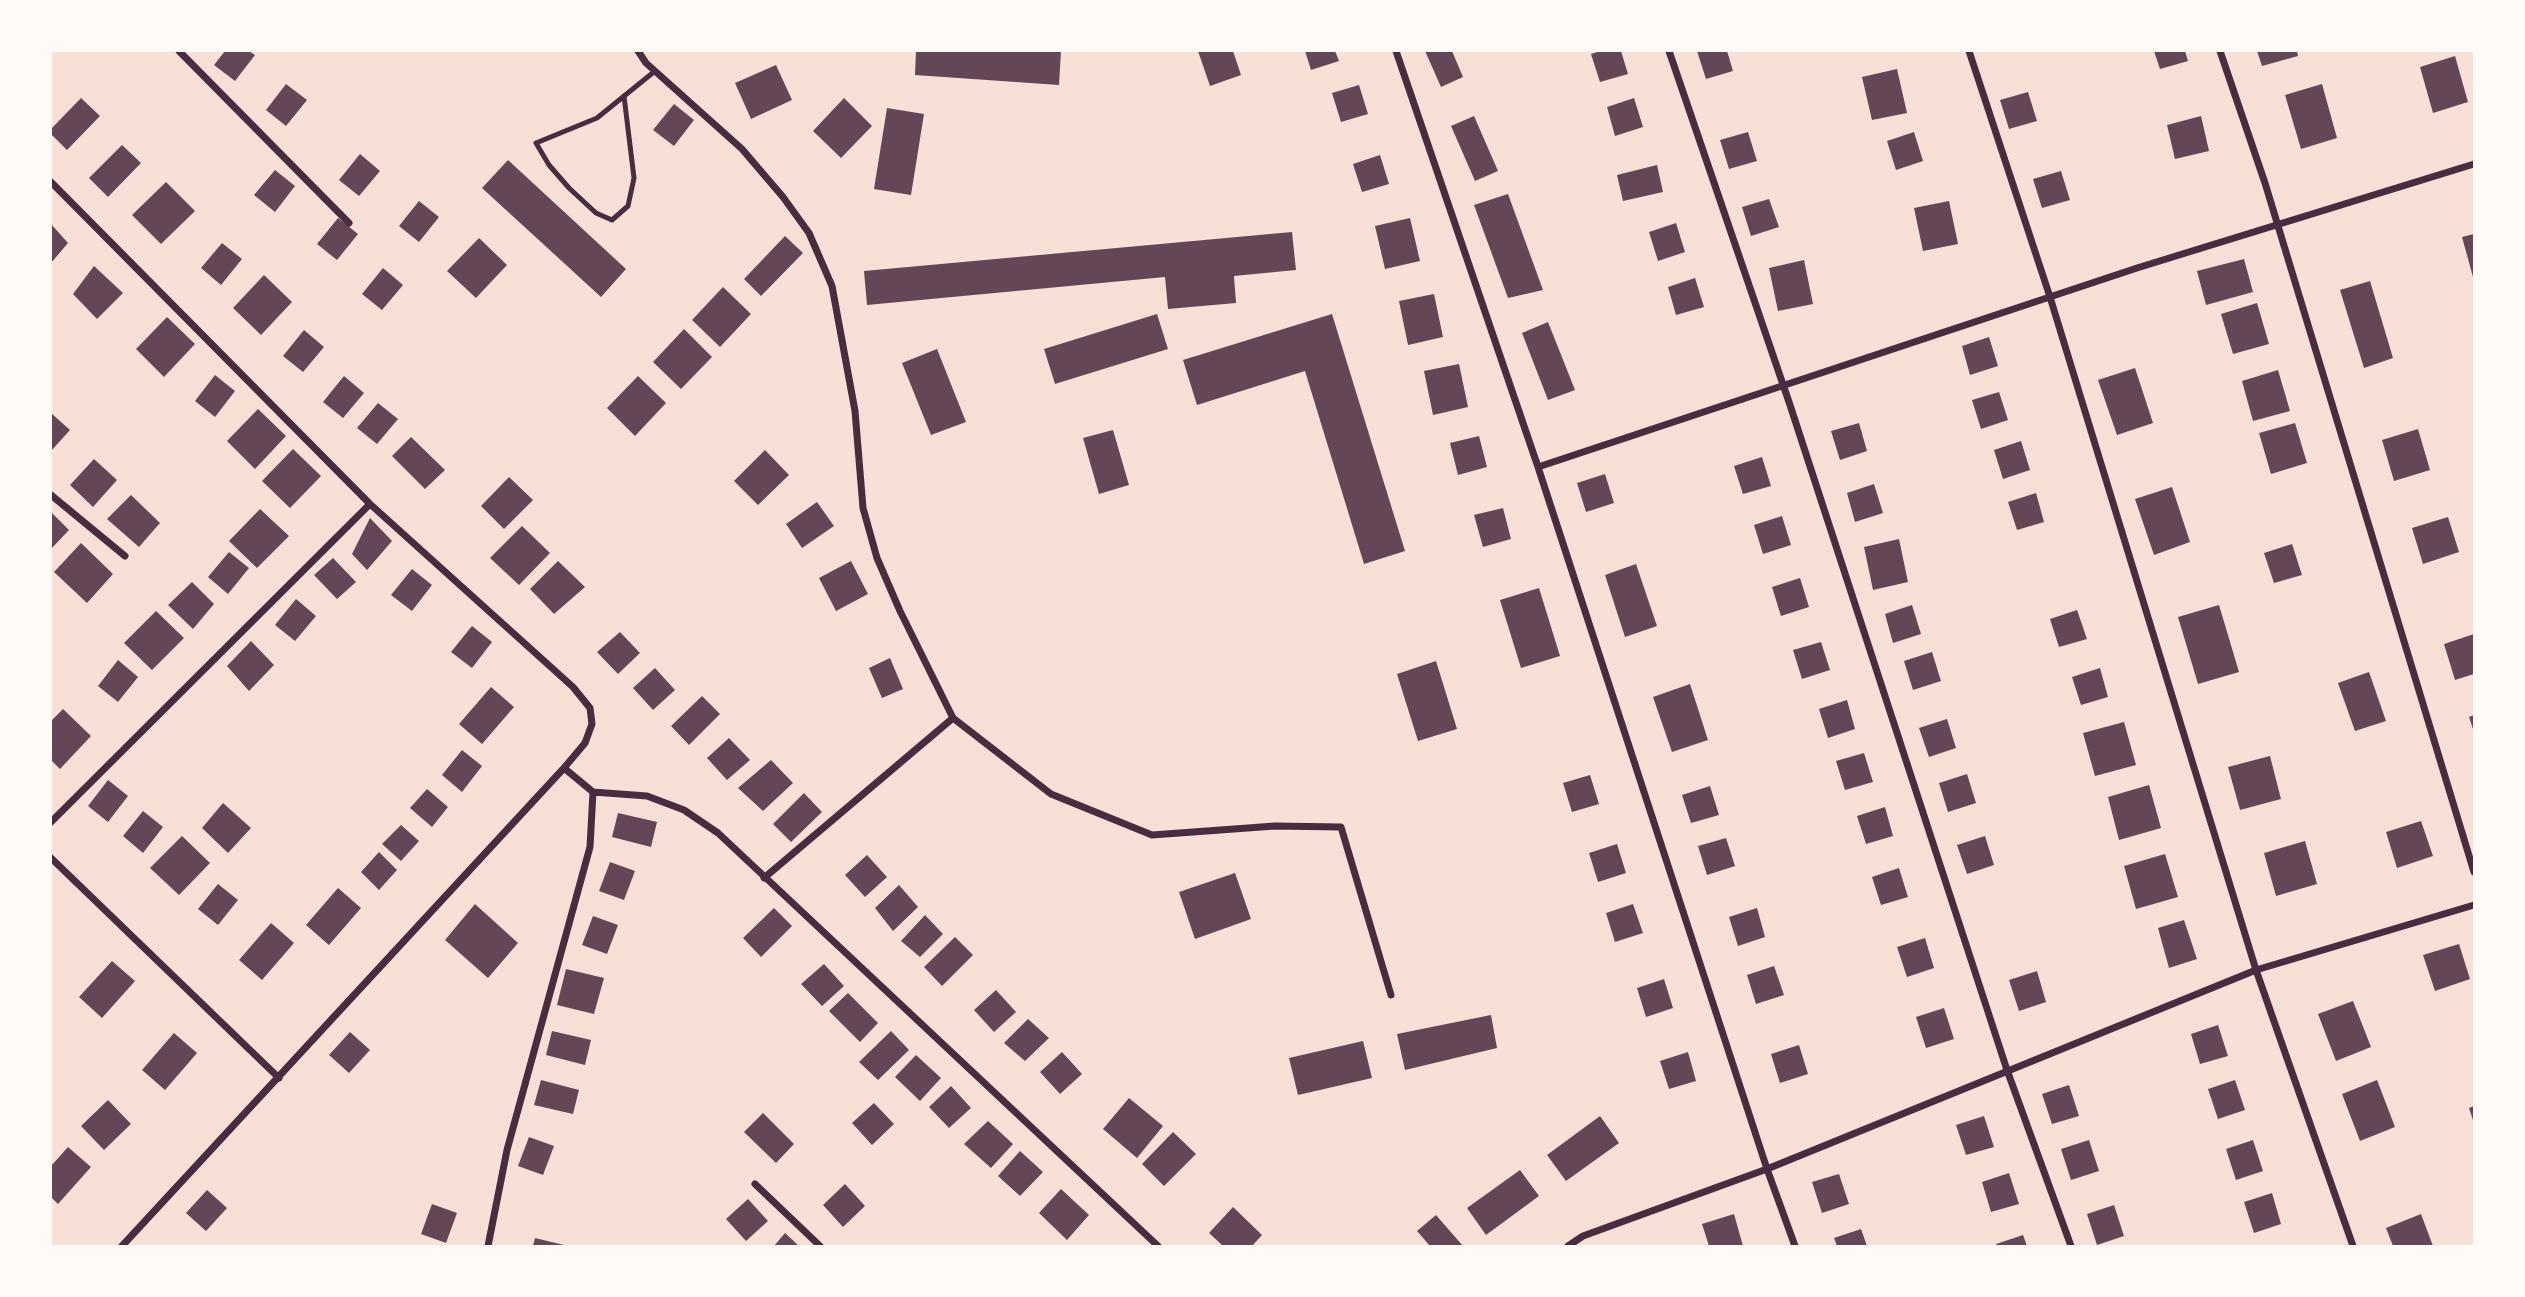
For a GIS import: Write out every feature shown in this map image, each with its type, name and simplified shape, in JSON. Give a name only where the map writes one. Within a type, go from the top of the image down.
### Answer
[{"type":"street","points":[[179,51],[349,223]]},
{"type":"street","points":[[638,51],[655,71],[742,149],[809,233],[832,286],[855,411],[863,508],[877,558],[953,718],[1051,794],[1152,835],[1275,826],[1341,827],[1391,995]]},
{"type":"street","points":[[1396,51],[1538,467],[1767,1169],[1795,1246]]},
{"type":"street","points":[[1669,51],[1783,386],[2007,1070],[2071,1246]]},
{"type":"street","points":[[1969,51],[2050,297],[2256,970],[2353,1246]]},
{"type":"street","points":[[2220,51],[2278,225],[2474,872]]},
{"type":"street","points":[[1538,467],[2050,297],[2474,164]]},
{"type":"street","points":[[51,182],[370,504],[573,687],[590,708],[592,724],[585,743],[564,768],[122,1246]]},
{"type":"street","points":[[51,495],[125,556]]},
{"type":"street","points":[[51,822],[370,504]]},
{"type":"street","points":[[764,878],[953,718]]},
{"type":"street","points":[[564,768],[593,792],[648,796],[684,810],[718,833],[1158,1246]]},
{"type":"street","points":[[488,1246],[507,1150],[590,847],[593,792]]},
{"type":"street","points":[[51,858],[279,1078]]},
{"type":"street","points":[[1568,1246],[1583,1236],[1767,1169],[2256,970],[2474,905]]},
{"type":"street","points":[[755,1184],[820,1246]]},
{"type":"lane","points":[[624,96],[634,178],[628,206],[612,220],[596,213],[569,187],[549,165],[536,143],[597,118],[624,96],[655,71]]},
{"type":"building","points":[[225,51],[249,51],[255,55],[235,81],[214,65]]},
{"type":"building","points":[[916,51],[1061,51],[1059,85],[915,75]]},
{"type":"building","points":[[1198,51],[1233,51],[1241,75],[1210,86]]},
{"type":"building","points":[[1305,51],[1335,51],[1339,61],[1311,70]]},
{"type":"building","points":[[1425,51],[1452,51],[1463,77],[1441,87]]},
{"type":"building","points":[[1621,51],[1628,74],[1600,82],[1591,54]]},
{"type":"building","points":[[1697,51],[1727,51],[1733,71],[1706,79]]},
{"type":"building","points":[[2154,51],[2185,51],[2188,61],[2160,69]]},
{"type":"building","points":[[2257,51],[2297,51],[2298,56],[2262,66]]},
{"type":"building","points":[[2455,56],[2468,102],[2433,113],[2420,67]]},
{"type":"building","points":[[776,65],[792,100],[751,119],[735,83]]},
{"type":"building","points":[[1897,69],[1907,113],[1872,120],[1862,77]]},
{"type":"building","points":[[286,84],[307,100],[286,126],[266,110]]},
{"type":"building","points":[[2322,84],[2337,138],[2301,149],[2285,95]]},
{"type":"building","points":[[1359,85],[1368,114],[1341,122],[1332,93]]},
{"type":"building","points":[[2028,92],[2037,121],[2009,129],[2000,100]]},
{"type":"building","points":[[81,98],[100,116],[67,150],[51,134],[51,129]]},
{"type":"building","points":[[844,98],[872,126],[841,158],[813,131]]},
{"type":"building","points":[[1634,98],[1643,127],[1615,136],[1607,107]]},
{"type":"building","points":[[674,104],[694,120],[674,146],[653,130]]},
{"type":"building","points":[[887,108],[924,114],[911,195],[874,189]]},
{"type":"building","points":[[1474,116],[1498,171],[1475,181],[1451,126]]},
{"type":"building","points":[[2201,116],[2209,151],[2175,159],[2167,125]]},
{"type":"building","points":[[1748,132],[1757,161],[1729,169],[1720,140]]},
{"type":"building","points":[[1914,132],[1923,161],[1896,170],[1887,141]]},
{"type":"building","points":[[122,145],[141,163],[108,197],[89,178]]},
{"type":"building","points":[[360,154],[380,171],[359,196],[339,180]]},
{"type":"building","points":[[1380,155],[1389,184],[1362,192],[1353,164]]},
{"type":"building","points":[[508,160],[626,269],[601,297],[482,188]]},
{"type":"building","points":[[1657,165],[1663,192],[1623,201],[1617,175]]},
{"type":"building","points":[[275,170],[295,186],[275,212],[254,195]]},
{"type":"building","points":[[2061,171],[2070,200],[2042,208],[2033,179]]},
{"type":"building","points":[[166,182],[195,211],[161,244],[132,215]]},
{"type":"building","points":[[1508,194],[1543,290],[1508,298],[1474,205]]},
{"type":"building","points":[[1769,199],[1779,227],[1751,236],[1742,207]]},
{"type":"building","points":[[419,201],[439,217],[419,242],[399,226]]},
{"type":"building","points":[[1949,201],[1958,244],[1923,251],[1914,208]]},
{"type":"building","points":[[338,218],[358,234],[337,260],[317,244]]},
{"type":"building","points":[[1410,218],[1420,261],[1385,269],[1375,226]]},
{"type":"building","points":[[1676,223],[1685,252],[1658,261],[1649,232]]},
{"type":"building","points":[[51,224],[68,243],[51,263]]},
{"type":"building","points":[[1292,232],[1296,270],[1234,276],[1236,303],[1168,309],[1165,277],[867,305],[864,271]]},
{"type":"building","points":[[2474,234],[2474,277],[2473,277],[2462,237]]},
{"type":"building","points":[[785,236],[803,253],[761,296],[744,279]]},
{"type":"building","points":[[479,238],[507,265],[476,298],[447,271]]},
{"type":"building","points":[[222,243],[242,259],[221,285],[201,268]]},
{"type":"building","points":[[2244,259],[2253,292],[2206,305],[2197,271]]},
{"type":"building","points":[[1804,260],[1813,304],[1778,311],[1769,268]]},
{"type":"building","points":[[94,266],[123,293],[97,319],[73,294]]},
{"type":"building","points":[[383,268],[403,285],[382,310],[362,294]]},
{"type":"building","points":[[264,275],[292,302],[261,335],[233,308]]},
{"type":"building","points":[[1695,278],[1704,307],[1676,315],[1668,287]]},
{"type":"building","points":[[2370,281],[2393,358],[2364,368],[2340,290]]},
{"type":"building","points":[[723,287],[751,314],[720,347],[692,320]]},
{"type":"building","points":[[1434,294],[1443,337],[1408,345],[1399,301]]},
{"type":"building","points":[[2257,303],[2269,344],[2233,354],[2221,314]]},
{"type":"building","points":[[1157,314],[1168,349],[1055,384],[1044,349]]},
{"type":"building","points":[[1332,314],[1405,551],[1364,564],[1305,371],[1197,405],[1183,360]]},
{"type":"building","points":[[167,317],[195,344],[164,377],[136,349]]},
{"type":"building","points":[[1548,322],[1575,390],[1548,400],[1522,333]]},
{"type":"building","points":[[684,329],[712,357],[681,389],[653,362]]},
{"type":"building","points":[[304,330],[324,347],[303,372],[283,356]]},
{"type":"building","points":[[1989,337],[1998,366],[1970,375],[1962,346]]},
{"type":"building","points":[[937,349],[966,422],[931,435],[902,363]]},
{"type":"building","points":[[1459,364],[1468,407],[1433,415],[1424,371]]},
{"type":"building","points":[[2135,368],[2153,423],[2117,435],[2098,380]]},
{"type":"building","points":[[2278,370],[2290,411],[2253,421],[2242,381]]},
{"type":"building","points":[[215,375],[235,391],[215,417],[195,401]]},
{"type":"building","points":[[344,376],[364,393],[343,418],[323,402]]},
{"type":"building","points":[[638,376],[666,403],[635,436],[607,408]]},
{"type":"building","points":[[1999,392],[2008,420],[1981,429],[1972,400]]},
{"type":"building","points":[[378,403],[398,419],[377,444],[357,428]]},
{"type":"building","points":[[258,409],[286,436],[255,469],[227,441]]},
{"type":"building","points":[[51,413],[70,430],[51,451]]},
{"type":"building","points":[[1859,423],[1867,451],[1840,460],[1831,431]]},
{"type":"building","points":[[2295,423],[2307,463],[2271,474],[2259,433]]},
{"type":"building","points":[[2418,429],[2430,470],[2394,481],[2382,440]]},
{"type":"building","points":[[1113,430],[1129,485],[1099,494],[1083,438]]},
{"type":"building","points":[[1479,436],[1487,467],[1458,475],[1450,443]]},
{"type":"building","points":[[411,437],[445,470],[425,489],[392,456]]},
{"type":"building","points":[[2021,441],[2030,470],[2003,479],[1994,450]]},
{"type":"building","points":[[293,449],[321,476],[290,508],[262,481]]},
{"type":"building","points":[[765,450],[789,475],[758,505],[734,481]]},
{"type":"building","points":[[1762,457],[1771,486],[1743,494],[1734,466]]},
{"type":"building","points":[[94,459],[117,480],[93,507],[70,485]]},
{"type":"building","points":[[1605,474],[1614,503],[1586,512],[1577,483]]},
{"type":"building","points":[[509,477],[533,500],[504,529],[481,506]]},
{"type":"building","points":[[1874,484],[1883,513],[1855,522],[1847,493]]},
{"type":"building","points":[[2172,487],[2190,542],[2154,555],[2135,499]]},
{"type":"building","points":[[2036,493],[2044,522],[2017,530],[2008,502]]},
{"type":"building","points":[[131,495],[160,523],[139,547],[107,519]]},
{"type":"building","points":[[817,502],[834,526],[802,548],[786,524]]},
{"type":"building","points":[[1503,508],[1511,539],[1483,547],[1474,515]]},
{"type":"building","points":[[260,509],[289,536],[257,568],[229,541]]},
{"type":"building","points":[[51,512],[69,530],[51,549]]},
{"type":"building","points":[[1782,516],[1791,545],[1763,554],[1754,525]]},
{"type":"building","points":[[2448,517],[2459,552],[2423,564],[2412,528]]},
{"type":"building","points":[[370,518],[392,541],[367,570],[352,554]]},
{"type":"building","points":[[522,526],[550,553],[519,585],[490,558]]},
{"type":"building","points":[[1899,539],[1908,582],[1873,590],[1864,547]]},
{"type":"building","points":[[81,543],[113,574],[87,603],[54,572]]},
{"type":"building","points":[[2292,544],[2302,575],[2274,583],[2264,553]]},
{"type":"building","points":[[229,552],[249,568],[228,594],[208,577]]},
{"type":"building","points":[[333,558],[356,582],[337,599],[314,575]]},
{"type":"building","points":[[558,561],[585,587],[554,614],[530,589]]},
{"type":"building","points":[[851,561],[868,594],[836,611],[819,578]]},
{"type":"building","points":[[1636,564],[1657,626],[1625,637],[1605,575]]},
{"type":"building","points":[[412,569],[432,585],[412,611],[391,595]]},
{"type":"building","points":[[1800,578],[1809,607],[1781,616],[1772,587]]},
{"type":"building","points":[[192,582],[214,604],[193,629],[168,605]]},
{"type":"building","points":[[1539,588],[1560,656],[1521,668],[1500,600]]},
{"type":"building","points":[[296,599],[316,616],[295,641],[275,625]]},
{"type":"building","points":[[1912,605],[1921,634],[1893,643],[1885,614]]},
{"type":"building","points":[[2219,605],[2239,672],[2198,684],[2178,617]]},
{"type":"building","points":[[2077,610],[2087,639],[2059,647],[2050,619]]},
{"type":"building","points":[[156,611],[184,638],[152,670],[124,643]]},
{"type":"building","points":[[472,626],[492,642],[472,668],[451,652]]},
{"type":"building","points":[[620,632],[640,653],[618,674],[597,652]]},
{"type":"building","points":[[2474,634],[2474,674],[2455,680],[2444,644]]},
{"type":"building","points":[[251,641],[274,665],[249,691],[227,666]]},
{"type":"building","points":[[1821,642],[1830,670],[1802,679],[1793,650]]},
{"type":"building","points":[[1932,652],[1941,681],[1913,690],[1904,661]]},
{"type":"building","points":[[890,658],[903,689],[882,698],[869,668]]},
{"type":"building","points":[[118,660],[138,677],[118,702],[98,686]]},
{"type":"building","points":[[1436,661],[1457,729],[1418,741],[1397,674]]},
{"type":"building","points":[[655,668],[675,690],[653,710],[633,688]]},
{"type":"building","points":[[2100,668],[2108,697],[2081,705],[2072,677]]},
{"type":"building","points":[[2369,672],[2386,721],[2355,731],[2338,683]]},
{"type":"building","points":[[1690,684],[1708,740],[1672,752],[1653,697]]},
{"type":"building","points":[[491,687],[514,707],[482,744],[459,724]]},
{"type":"building","points":[[702,696],[720,714],[689,745],[671,726]]},
{"type":"building","points":[[1847,700],[1855,729],[1828,738],[1819,709]]},
{"type":"building","points":[[63,709],[91,736],[60,769],[51,760],[51,721]]},
{"type":"building","points":[[2474,715],[2474,732],[2469,717]]},
{"type":"building","points":[[1947,719],[1956,748],[1929,757],[1919,728]]},
{"type":"building","points":[[2124,722],[2136,765],[2095,776],[2083,733]]},
{"type":"building","points":[[729,738],[750,760],[727,780],[707,758]]},
{"type":"building","points":[[462,750],[482,766],[462,792],[442,775]]},
{"type":"building","points":[[1864,753],[1873,782],[1845,790],[1836,761]]},
{"type":"building","points":[[2270,756],[2281,799],[2240,810],[2228,767]]},
{"type":"building","points":[[771,760],[793,783],[763,811],[738,788]]},
{"type":"building","points":[[1967,774],[1976,803],[1948,812],[1939,783]]},
{"type":"building","points":[[1590,775],[1599,804],[1572,812],[1563,783]]},
{"type":"building","points":[[108,780],[128,796],[108,822],[88,806]]},
{"type":"building","points":[[2149,785],[2161,828],[2119,840],[2108,797]]},
{"type":"building","points":[[1710,786],[1719,815],[1691,823],[1682,795]]},
{"type":"building","points":[[427,789],[448,807],[432,827],[410,808]]},
{"type":"building","points":[[804,793],[822,812],[791,842],[773,824]]},
{"type":"building","points":[[223,803],[251,828],[228,853],[202,828]]},
{"type":"building","points":[[1885,807],[1893,836],[1866,844],[1857,816]]},
{"type":"building","points":[[143,811],[163,827],[143,853],[123,836]]},
{"type":"building","points":[[618,813],[657,822],[651,847],[612,837]]},
{"type":"building","points":[[2421,821],[2433,856],[2397,868],[2386,832]]},
{"type":"building","points":[[401,825],[419,841],[401,861],[382,844]]},
{"type":"building","points":[[182,836],[210,863],[179,895],[150,868]]},
{"type":"building","points":[[1985,836],[1994,865],[1967,874],[1957,845]]},
{"type":"building","points":[[1726,838],[1735,866],[1707,875],[1698,846]]},
{"type":"building","points":[[2305,841],[2317,884],[2276,896],[2264,853]]},
{"type":"building","points":[[1617,844],[1626,873],[1598,882],[1589,853]]},
{"type":"building","points":[[379,852],[397,870],[379,890],[361,872]]},
{"type":"building","points":[[2165,854],[2178,897],[2136,909],[2124,866]]},
{"type":"building","points":[[867,855],[887,877],[865,897],[845,875]]},
{"type":"building","points":[[610,862],[635,871],[624,900],[599,891]]},
{"type":"building","points":[[1899,868],[1908,897],[1881,905],[1872,877]]},
{"type":"building","points":[[1235,873],[1251,919],[1195,939],[1179,892]]},
{"type":"building","points":[[218,884],[238,900],[218,925],[198,909]]},
{"type":"building","points":[[899,885],[918,907],[893,931],[875,908]]},
{"type":"building","points":[[338,888],[361,908],[329,945],[306,925]]},
{"type":"building","points":[[475,904],[518,943],[488,978],[445,940]]},
{"type":"building","points":[[1633,904],[1643,933],[1615,942],[1606,913]]},
{"type":"building","points":[[774,908],[792,926],[761,957],[743,938]]},
{"type":"building","points":[[1757,908],[1765,937],[1738,946],[1729,917]]},
{"type":"building","points":[[925,915],[943,934],[920,957],[901,941]]},
{"type":"building","points":[[593,916],[618,925],[607,954],[582,945]]},
{"type":"building","points":[[2184,920],[2197,959],[2169,968],[2158,928]]},
{"type":"building","points":[[271,923],[294,943],[262,980],[239,960]]},
{"type":"building","points":[[955,937],[973,955],[942,986],[924,967]]},
{"type":"building","points":[[1925,938],[1934,968],[1907,977],[1897,947]]},
{"type":"building","points":[[2459,944],[2470,979],[2435,991],[2423,955]]},
{"type":"building","points":[[112,961],[135,981],[102,1018],[79,997]]},
{"type":"building","points":[[824,964],[844,986],[822,1006],[801,984]]},
{"type":"building","points":[[1774,966],[1784,995],[1756,1004],[1747,975]]},
{"type":"building","points":[[566,969],[604,978],[594,1014],[557,1005]]},
{"type":"building","points":[[2037,971],[2046,1002],[2019,1011],[2009,980]]},
{"type":"building","points":[[1664,979],[1673,1008],[1646,1017],[1637,988]]},
{"type":"building","points":[[996,990],[1016,1012],[994,1032],[974,1010]]},
{"type":"building","points":[[848,993],[878,1023],[860,1042],[829,1011]]},
{"type":"building","points":[[2353,1001],[2371,1047],[2336,1061],[2318,1014]]},
{"type":"building","points":[[1944,1008],[1954,1039],[1926,1048],[1916,1017]]},
{"type":"building","points":[[1491,1015],[1497,1048],[1405,1070],[1397,1034]]},
{"type":"building","points":[[1028,1019],[1049,1038],[1025,1061],[1004,1043]]},
{"type":"building","points":[[2218,1025],[2228,1056],[2200,1064],[2191,1034]]},
{"type":"building","points":[[552,1031],[591,1040],[585,1065],[546,1055]]},
{"type":"building","points":[[891,1031],[909,1050],[878,1080],[859,1062]]},
{"type":"building","points":[[350,1032],[370,1050],[349,1073],[329,1055]]},
{"type":"building","points":[[174,1033],[197,1053],[165,1090],[142,1070]]},
{"type":"building","points":[[1363,1041],[1372,1078],[1298,1095],[1289,1058]]},
{"type":"building","points":[[1799,1045],[1808,1074],[1780,1083],[1771,1054]]},
{"type":"building","points":[[1062,1052],[1082,1074],[1060,1094],[1040,1072]]},
{"type":"building","points":[[1688,1052],[1696,1081],[1669,1089],[1660,1061]]},
{"type":"building","points":[[916,1055],[941,1078],[920,1101],[895,1077]]},
{"type":"building","points":[[541,1080],[579,1090],[573,1114],[534,1105]]},
{"type":"building","points":[[2235,1080],[2245,1110],[2218,1119],[2208,1089]]},
{"type":"building","points":[[2377,1080],[2395,1127],[2360,1141],[2342,1094]]},
{"type":"building","points":[[2069,1085],[2079,1116],[2052,1124],[2042,1094]]},
{"type":"building","points":[[951,1086],[971,1108],[949,1128],[929,1107]]},
{"type":"building","points":[[1129,1098],[1163,1126],[1137,1158],[1103,1129]]},
{"type":"building","points":[[108,1100],[131,1124],[104,1150],[81,1126]]},
{"type":"building","points":[[874,1103],[894,1124],[872,1145],[852,1123]]},
{"type":"building","points":[[2474,1106],[2474,1123],[2469,1108]]},
{"type":"building","points":[[763,1113],[794,1144],[776,1163],[744,1132]]},
{"type":"building","points":[[1600,1116],[1619,1143],[1566,1181],[1547,1155]]},
{"type":"building","points":[[1984,1116],[1994,1147],[1966,1155],[1956,1125]]},
{"type":"building","points":[[988,1121],[1013,1144],[991,1168],[964,1144]]},
{"type":"building","points":[[1173,1132],[1196,1154],[1164,1186],[1142,1164]]},
{"type":"building","points":[[529,1137],[554,1146],[543,1175],[518,1166]]},
{"type":"building","points":[[2089,1140],[2099,1171],[2071,1180],[2061,1149]]},
{"type":"building","points":[[2253,1140],[2263,1171],[2236,1180],[2226,1149]]},
{"type":"building","points":[[68,1147],[91,1167],[58,1204],[51,1197],[51,1166]]},
{"type":"building","points":[[1020,1151],[1043,1172],[1020,1196],[998,1176]]},
{"type":"building","points":[[1520,1170],[1539,1196],[1486,1235],[1467,1208]]},
{"type":"building","points":[[2009,1173],[2019,1204],[1991,1212],[1982,1182]]},
{"type":"building","points":[[1839,1174],[1849,1204],[1822,1213],[1812,1182]]},
{"type":"building","points":[[845,1184],[865,1206],[843,1227],[823,1205]]},
{"type":"building","points":[[1061,1189],[1089,1215],[1067,1240],[1039,1213]]},
{"type":"building","points":[[207,1190],[227,1208],[206,1231],[186,1213]]},
{"type":"building","points":[[2272,1193],[2281,1224],[2254,1233],[2244,1202]]},
{"type":"building","points":[[748,1199],[768,1221],[746,1241],[726,1219]]},
{"type":"building","points":[[432,1204],[457,1213],[446,1243],[421,1234]]},
{"type":"building","points":[[2114,1205],[2124,1236],[2097,1245],[2087,1214]]},
{"type":"building","points":[[1233,1207],[1262,1235],[1252,1246],[1223,1246],[1209,1233]]},
{"type":"building","points":[[1734,1214],[1743,1246],[1709,1246],[1702,1224]]},
{"type":"building","points":[[2421,1214],[2433,1246],[2393,1246],[2386,1228]]},
{"type":"building","points":[[1436,1215],[1463,1246],[1430,1246],[1417,1231]]},
{"type":"building","points":[[1861,1229],[1867,1246],[1837,1246],[1834,1238]]},
{"type":"building","points":[[785,1233],[799,1246],[774,1246]]},
{"type":"building","points":[[2023,1235],[2027,1246],[1996,1244]]},
{"type":"building","points":[[535,1238],[564,1245],[564,1246],[533,1246]]}]
